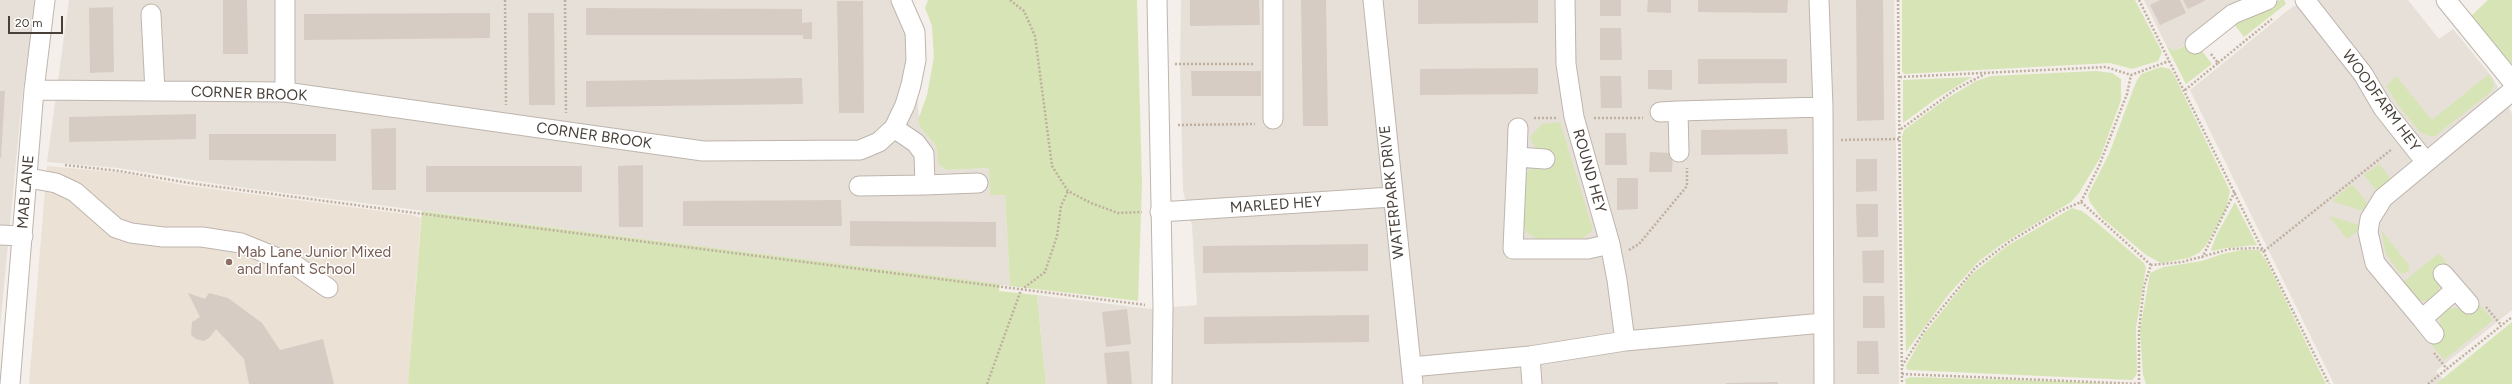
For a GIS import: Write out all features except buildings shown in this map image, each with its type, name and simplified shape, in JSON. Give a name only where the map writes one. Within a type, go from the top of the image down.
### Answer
[{"type":"street","name":"MAB LANE","points":[[10,384],[29,178],[34,90],[46,0]]},
{"type":"street","points":[[285,0],[285,92]]},
{"type":"street","name":"CORNER BROOK","points":[[34,90],[285,92],[506,123],[566,133],[703,151],[860,150],[879,142],[894,128],[906,106],[916,60],[915,32],[901,0]]},
{"type":"street","points":[[1157,0],[1163,307],[1162,384]]},
{"type":"street","points":[[1273,0],[1273,119]]},
{"type":"street","name":"WATERPARK DRIVE","points":[[1373,0],[1392,197],[1412,376]]},
{"type":"street","name":"ROUND HEY","points":[[1565,0],[1566,64],[1574,117],[1611,252],[1625,342]]},
{"type":"street","points":[[1819,0],[1823,107],[1824,384]]},
{"type":"street","points":[[2198,42],[2233,14],[2267,0]]},
{"type":"street","name":"WOODFARM HEY","points":[[2305,0],[2368,79],[2383,108],[2425,161],[2383,198],[2370,219],[2368,232],[2375,263],[2434,334]]},
{"type":"street","points":[[2425,161],[2511,94],[2446,0]]},
{"type":"street","points":[[151,14],[155,91]]},
{"type":"street","points":[[1660,112],[1823,107]]},
{"type":"street","points":[[1678,111],[1679,152]]},
{"type":"street","points":[[894,128],[916,143],[924,154],[925,185]]},
{"type":"street","points":[[1518,128],[1513,250],[1588,249],[1611,252]]},
{"type":"street","points":[[1517,157],[1545,159]]},
{"type":"street","points":[[29,178],[56,183],[74,192],[116,228],[131,233],[163,237],[202,237],[241,242],[295,265],[312,275],[328,288]]},
{"type":"street","points":[[859,186],[978,183]]},
{"type":"street","name":"MARLED HEY","points":[[1160,212],[1392,197]]},
{"type":"street","points":[[0,235],[23,236]]},
{"type":"street","points":[[2443,274],[2469,304]]},
{"type":"street","points":[[2422,318],[2456,289]]},
{"type":"street","points":[[1412,376],[1625,342],[1823,323]]},
{"type":"street","points":[[1530,356],[1532,384]]},
{"type":"path","points":[[505,0],[506,123]]},
{"type":"path","points":[[565,0],[566,133]]},
{"type":"path","points":[[1010,0],[1024,11],[1035,36],[1052,166],[1068,191],[1091,203],[1118,213],[1160,212]]},
{"type":"path","points":[[1898,0],[1902,384]]},
{"type":"path","points":[[2139,0],[2235,191],[2329,384]]},
{"type":"path","points":[[2185,90],[2273,18]]},
{"type":"path","points":[[2198,42],[2218,63]]},
{"type":"path","points":[[1900,77],[2106,67],[2131,75],[2169,61]]},
{"type":"path","points":[[1158,64],[1273,64]]},
{"type":"path","points":[[1900,130],[1956,89],[1985,74]]},
{"type":"path","points":[[1902,366],[1928,325],[1976,267],[2008,242],[2060,211],[2081,202],[2100,166],[2127,94],[2131,75]]},
{"type":"path","points":[[1159,125],[1265,124],[1273,119]]},
{"type":"path","points":[[2264,251],[2407,137]]},
{"type":"path","points":[[1823,140],[1899,139]]},
{"type":"path","points":[[1611,252],[1639,244],[1687,186],[1687,161],[1679,152]]},
{"type":"path","points":[[59,165],[119,171],[189,183],[431,215],[1163,307]]},
{"type":"path","points":[[988,384],[1021,290],[1045,272],[1057,236],[1061,206],[1068,191]]},
{"type":"path","points":[[2201,258],[2235,191]]},
{"type":"path","points":[[2081,202],[2151,265],[2161,266],[2201,258],[2230,249],[2257,248],[2264,251]]},
{"type":"path","points":[[1902,374],[2139,384],[2138,330],[2144,286],[2151,265]]},
{"type":"path","points":[[2428,384],[2512,317]]},
{"type":"shaded area","points":[[0,0],[36,0],[22,98],[0,328]]},
{"type":"shaded area","points":[[69,0],[907,0],[920,127],[936,146],[940,166],[946,170],[989,168],[1005,194],[1010,286],[230,186],[118,168],[47,162]]},
{"type":"shaded area","points":[[1181,0],[1894,0],[1899,384],[1046,384],[1037,295],[1151,309],[1197,305],[1192,226],[1183,191],[1180,68]]},
{"type":"shaded area","points":[[2144,0],[2253,0],[2175,51],[2167,47]]},
{"type":"shaded area","points":[[2310,0],[2408,0],[2439,39],[2453,29],[2493,78],[2512,114],[2512,310],[2436,371],[2447,384],[2334,384],[2190,90],[2292,7]]},
{"type":"shaded area","name":"Mab Lane Junior Mixed and Infant School","points":[[47,166],[123,173],[183,185],[412,215],[421,218],[408,384],[29,384]]},
{"type":"green space","points":[[928,0],[1137,0],[1142,183],[1138,301],[1010,286],[1005,195],[990,195],[989,168],[946,170],[939,165],[936,146],[920,127],[918,120],[927,95],[934,57],[932,26],[925,8]]},
{"type":"green space","points":[[1902,0],[2135,0],[2162,52],[2158,61],[2132,69],[2110,63],[1904,74],[1902,71]]},
{"type":"green space","points":[[2280,0],[2284,0],[2286,4],[2244,37],[2233,23],[2236,17]]},
{"type":"green space","points":[[2488,0],[2512,0],[2512,68],[2471,16]]},
{"type":"green space","points":[[2189,43],[2202,51],[2212,64],[2186,84],[2167,47],[2175,51]]},
{"type":"green space","points":[[2161,67],[2170,69],[2175,77],[2230,191],[2226,209],[2207,244],[2199,253],[2189,258],[2161,263],[2146,255],[2101,217],[2090,202],[2088,195],[2109,154],[2136,82],[2141,74]]},
{"type":"green space","points":[[2096,71],[2112,73],[2121,79],[2121,100],[2100,158],[2079,193],[2071,202],[2002,244],[1978,262],[1949,294],[1906,352],[1902,136],[1904,130],[1946,99],[1976,81],[1991,76]]},
{"type":"green space","points":[[2489,74],[2494,84],[2492,91],[2435,136],[2429,136],[2420,132],[2398,105],[2386,86],[2396,76],[2432,120]]},
{"type":"green space","points":[[1972,77],[1936,99],[1903,123],[1903,80]]},
{"type":"green space","points":[[1560,122],[1593,230],[1583,238],[1537,239],[1527,233],[1523,224],[1525,176],[1529,170],[1538,167],[1538,149],[1534,146],[1530,137],[1542,124]]},
{"type":"green space","points":[[2379,164],[2391,179],[2377,191],[2364,175]]},
{"type":"green space","points":[[2352,184],[2368,204],[2364,211],[2334,202],[2333,200]]},
{"type":"green space","points":[[2235,202],[2257,245],[2212,251],[2211,249],[2217,234]]},
{"type":"green space","points":[[2072,208],[2082,211],[2096,222],[2144,263],[2146,268],[2136,328],[2137,372],[2132,380],[1907,370],[1906,366],[1924,334],[1972,274],[2007,246]]},
{"type":"green space","points":[[422,211],[1000,284],[999,291],[1037,295],[1046,384],[408,384]]},
{"type":"green space","points":[[2329,216],[2360,225],[2360,229],[2347,239]]},
{"type":"green space","points":[[2381,230],[2409,265],[2409,270],[2404,274],[2400,273],[2386,254]]},
{"type":"green space","points":[[2241,250],[2259,250],[2267,262],[2326,384],[2146,384],[2143,375],[2140,330],[2150,273],[2163,267],[2202,261],[2222,254]]},
{"type":"green space","points":[[2439,253],[2448,265],[2437,275],[2440,285],[2438,293],[2428,301],[2417,300],[2402,283]]},
{"type":"green space","points":[[2479,304],[2493,320],[2444,360],[2431,344],[2440,329],[2440,315],[2449,308],[2460,308]]},
{"type":"green space","points":[[2512,322],[2512,384],[2436,384]]},
{"type":"green space","points":[[1911,377],[2115,384],[1906,384],[1905,379]]},
{"type":"place","name":"Mab Lane Junior Mixed and Infant School","points":[[229,262]]}]
